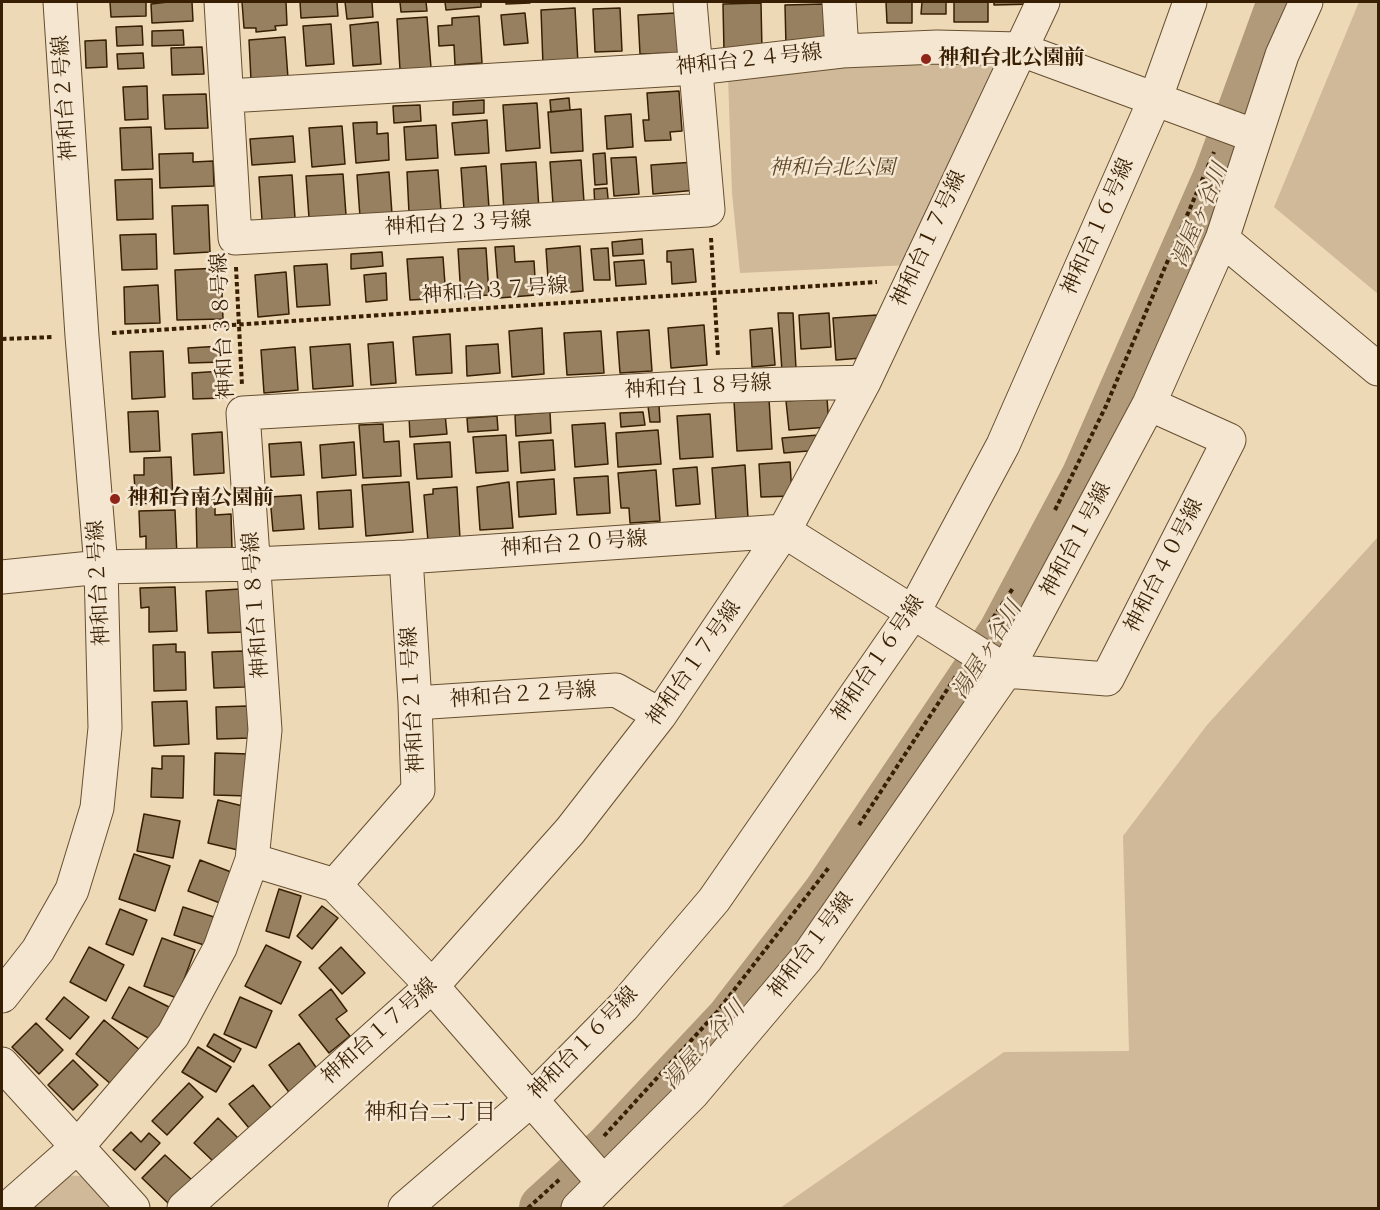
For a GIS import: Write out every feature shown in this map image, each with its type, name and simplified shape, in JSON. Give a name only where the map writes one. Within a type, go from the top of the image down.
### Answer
[{"type":"street","name":"神和台２号線","points":[[2,996],[38,950],[72,890],[98,807],[105,728],[101,567],[82,336],[60,2]]},
{"type":"street","points":[[221,2],[235,238]]},
{"type":"street","points":[[690,2],[708,210]]},
{"type":"street","points":[[839,2],[842,51]]},
{"type":"street","name":"神和台１７号線","points":[[184,1209],[432,986],[570,831],[660,715],[784,531],[864,382],[1018,49],[1043,2]]},
{"type":"street","name":"神和台１６号線","points":[[405,1209],[532,1099],[623,1007],[714,900],[914,611],[1003,445],[1156,97],[1190,2]]},
{"type":"street","name":"神和台１号線","points":[[578,1209],[593,1170],[692,1094],[806,959],[1006,671],[1149,404],[1222,239],[1244,131],[1306,2]]},
{"type":"street","name":"神和台２４号線","points":[[228,96],[696,68],[842,51],[937,47],[1018,49],[1156,97],[1244,131]]},
{"type":"street","name":"神和台２３号線","points":[[235,238],[708,210]]},
{"type":"street","points":[[1222,239],[1378,369]]},
{"type":"street","name":"神和台１８号線","points":[[8,1209],[76,1148],[173,1035],[220,948],[252,860],[265,730],[243,413],[719,386],[864,382]]},
{"type":"street","name":"神和台４０号線","points":[[1006,671],[1107,680],[1229,440],[1149,404]]},
{"type":"street","points":[[784,531],[1006,671]]},
{"type":"street","name":"神和台２０号線","points":[[2,577],[101,567],[254,564],[406,557],[784,531]]},
{"type":"street","name":"神和台２１号線","points":[[335,885],[418,790],[416,703],[406,557]]},
{"type":"street","name":"神和台２２号線","points":[[416,703],[615,690],[660,715]]},
{"type":"street","points":[[252,860],[335,885],[432,986],[593,1170]]},
{"type":"street","points":[[2,1064],[133,1209]]},
{"type":"path","points":[[708,210],[716,292],[719,386]]},
{"type":"path","name":"神和台３８号線","points":[[235,238],[243,413]]},
{"type":"path","name":"神和台３７号線","points":[[2,339],[82,336],[911,280]]},
{"type":"green space","points":[[1359,2],[1378,2],[1378,294],[1274,207]]},
{"type":"green space","name":"神和台北公園","points":[[1002,53],[910,265],[740,273],[732,193],[728,77]]},
{"type":"green space","points":[[1378,537],[1378,1208],[780,1208],[1004,1052],[1129,1051],[1123,836],[1207,725]]},
{"type":"green space","points":[[63,1175],[81,1176],[112,1208],[26,1208]]},
{"type":"building","points":[[110,2],[146,2],[146,16],[111,17]]},
{"type":"building","points":[[192,2],[193,21],[152,23],[151,4]]},
{"type":"building","points":[[242,2],[286,2],[287,25],[275,26],[276,30],[256,32],[256,28],[244,28]]},
{"type":"building","points":[[300,2],[337,2],[338,16],[301,18]]},
{"type":"building","points":[[345,2],[372,2],[373,17],[347,19]]},
{"type":"building","points":[[400,2],[426,2],[427,11],[401,12]]},
{"type":"building","points":[[445,2],[481,2],[481,7],[446,10]]},
{"type":"building","points":[[506,2],[530,2],[530,3],[506,4]]},
{"type":"building","points":[[886,2],[912,2],[912,23],[887,23]]},
{"type":"building","points":[[922,2],[946,2],[946,14],[921,14]]},
{"type":"building","points":[[954,2],[988,2],[988,22],[954,22]]},
{"type":"building","points":[[994,2],[1035,2],[1035,4],[994,5]]},
{"type":"building","points":[[761,3],[762,51],[724,52],[723,4]]},
{"type":"building","points":[[824,4],[825,46],[786,47],[785,5]]},
{"type":"building","points":[[575,8],[578,63],[543,65],[541,10]]},
{"type":"building","points":[[620,8],[622,51],[595,52],[593,9]]},
{"type":"building","points":[[525,13],[528,43],[504,45],[501,15]]},
{"type":"building","points":[[676,13],[678,53],[640,54],[638,15]]},
{"type":"building","points":[[479,16],[482,63],[455,65],[454,45],[439,46],[438,26],[452,25],[452,18]]},
{"type":"building","points":[[427,17],[431,68],[400,70],[397,19]]},
{"type":"building","points":[[378,22],[381,64],[353,66],[350,25]]},
{"type":"building","points":[[331,24],[334,64],[306,66],[303,26]]},
{"type":"building","points":[[142,26],[143,45],[117,46],[116,27]]},
{"type":"building","points":[[183,30],[184,45],[152,46],[152,31]]},
{"type":"building","points":[[285,37],[288,78],[251,80],[249,40]]},
{"type":"building","points":[[106,40],[107,67],[86,68],[85,41]]},
{"type":"building","points":[[202,47],[204,74],[172,75],[171,48]]},
{"type":"building","points":[[143,53],[144,68],[118,69],[117,54]]},
{"type":"building","points":[[147,86],[148,119],[125,120],[123,87]]},
{"type":"building","points":[[679,91],[682,131],[670,132],[671,140],[645,141],[643,120],[649,120],[647,93]]},
{"type":"building","points":[[206,94],[208,128],[165,129],[163,95]]},
{"type":"building","points":[[569,98],[570,110],[551,112],[550,100]]},
{"type":"building","points":[[484,100],[484,113],[453,115],[453,102]]},
{"type":"building","points":[[537,103],[540,148],[506,151],[503,105]]},
{"type":"building","points":[[420,105],[421,121],[394,123],[393,106]]},
{"type":"building","points":[[581,109],[583,151],[551,153],[548,112]]},
{"type":"building","points":[[631,114],[633,147],[607,149],[605,116]]},
{"type":"building","points":[[487,120],[489,153],[455,155],[452,123]]},
{"type":"building","points":[[377,122],[377,134],[388,133],[389,160],[356,163],[353,123]]},
{"type":"building","points":[[436,125],[438,158],[406,160],[404,127]]},
{"type":"building","points":[[342,126],[345,164],[312,167],[309,128]]},
{"type":"building","points":[[151,127],[153,169],[122,170],[120,128]]},
{"type":"building","points":[[293,136],[295,162],[252,165],[250,139]]},
{"type":"building","points":[[193,153],[193,162],[213,161],[214,186],[160,188],[159,154]]},
{"type":"building","points":[[605,153],[607,184],[595,185],[593,154]]},
{"type":"building","points":[[636,157],[639,194],[614,196],[611,158]]},
{"type":"building","points":[[581,160],[584,202],[553,204],[550,162]]},
{"type":"building","points":[[536,162],[539,210],[504,212],[501,164]]},
{"type":"building","points":[[695,162],[697,190],[653,194],[651,165]]},
{"type":"building","points":[[486,166],[489,208],[464,210],[461,168]]},
{"type":"building","points":[[438,170],[441,211],[409,213],[407,172]]},
{"type":"building","points":[[389,172],[392,214],[360,217],[357,175]]},
{"type":"building","points":[[343,174],[346,215],[309,218],[306,176]]},
{"type":"building","points":[[292,175],[295,218],[262,220],[259,177]]},
{"type":"building","points":[[152,179],[153,219],[117,220],[115,180]]},
{"type":"building","points":[[607,188],[609,208],[595,209],[594,189]]},
{"type":"building","points":[[208,205],[210,252],[174,254],[172,206]]},
{"type":"building","points":[[156,234],[157,269],[122,270],[120,235]]},
{"type":"building","points":[[642,239],[643,254],[613,256],[612,242]]},
{"type":"building","points":[[514,246],[515,262],[534,261],[536,295],[499,298],[495,247]]},
{"type":"building","points":[[580,246],[583,291],[549,294],[546,249]]},
{"type":"building","points":[[486,248],[489,295],[461,297],[458,249]]},
{"type":"building","points":[[608,248],[610,280],[594,280],[591,249]]},
{"type":"building","points":[[693,249],[696,282],[672,284],[671,262],[667,262],[667,251]]},
{"type":"building","points":[[382,252],[383,266],[351,269],[351,254]]},
{"type":"building","points":[[443,257],[446,298],[410,300],[407,259]]},
{"type":"building","points":[[644,260],[646,284],[616,286],[614,262]]},
{"type":"building","points":[[327,264],[330,305],[297,307],[294,266]]},
{"type":"building","points":[[221,268],[223,319],[177,320],[175,270]]},
{"type":"building","points":[[286,272],[289,314],[258,317],[255,275]]},
{"type":"building","points":[[386,273],[387,300],[366,302],[364,275]]},
{"type":"building","points":[[158,285],[160,323],[125,324],[124,287]]},
{"type":"building","points":[[778,313],[793,313],[796,369],[782,371]]},
{"type":"building","points":[[829,313],[831,347],[801,349],[799,315]]},
{"type":"building","points":[[877,315],[879,345],[862,347],[862,358],[836,360],[833,318]]},
{"type":"building","points":[[704,325],[707,365],[671,368],[668,328]]},
{"type":"building","points":[[542,328],[544,374],[512,377],[509,331]]},
{"type":"building","points":[[772,328],[775,365],[752,367],[750,330]]},
{"type":"building","points":[[649,330],[652,371],[620,373],[617,332]]},
{"type":"building","points":[[601,331],[604,373],[567,375],[564,333]]},
{"type":"building","points":[[450,334],[452,373],[416,375],[413,337]]},
{"type":"building","points":[[393,342],[396,383],[371,385],[368,344]]},
{"type":"building","points":[[350,344],[353,386],[313,389],[310,347]]},
{"type":"building","points":[[498,344],[500,373],[467,376],[466,346]]},
{"type":"building","points":[[222,346],[222,362],[189,363],[188,348]]},
{"type":"building","points":[[295,347],[298,390],[264,393],[261,350]]},
{"type":"building","points":[[163,351],[165,397],[132,399],[130,352]]},
{"type":"building","points":[[223,371],[224,398],[193,399],[192,373]]},
{"type":"building","points":[[827,398],[829,427],[789,430],[786,401]]},
{"type":"building","points":[[769,399],[772,449],[737,451],[734,401]]},
{"type":"building","points":[[659,405],[660,422],[650,422],[648,406]]},
{"type":"building","points":[[158,411],[160,451],[130,452],[128,412]]},
{"type":"building","points":[[550,412],[551,433],[516,436],[515,415]]},
{"type":"building","points":[[643,412],[645,425],[621,427],[620,413]]},
{"type":"building","points":[[445,414],[447,434],[410,437],[409,416]]},
{"type":"building","points":[[710,414],[713,457],[680,459],[677,416]]},
{"type":"building","points":[[497,416],[498,430],[468,432],[467,418]]},
{"type":"building","points":[[605,423],[608,464],[575,467],[572,425]]},
{"type":"building","points":[[383,424],[384,442],[399,441],[401,476],[363,478],[359,425]]},
{"type":"building","points":[[658,430],[661,464],[618,467],[616,433]]},
{"type":"building","points":[[222,432],[224,473],[194,475],[192,434]]},
{"type":"building","points":[[506,435],[508,471],[476,473],[473,437]]},
{"type":"building","points":[[818,435],[820,450],[784,453],[782,438]]},
{"type":"building","points":[[553,440],[555,470],[521,473],[519,442]]},
{"type":"building","points":[[301,442],[304,475],[271,477],[269,444]]},
{"type":"building","points":[[354,442],[356,475],[322,478],[320,445]]},
{"type":"building","points":[[450,442],[452,477],[417,479],[414,444]]},
{"type":"building","points":[[171,457],[173,502],[136,504],[134,475],[144,475],[144,458]]},
{"type":"building","points":[[790,462],[792,496],[761,497],[759,464]]},
{"type":"building","points":[[745,465],[748,518],[716,521],[712,468]]},
{"type":"building","points":[[697,467],[700,504],[676,506],[673,469]]},
{"type":"building","points":[[656,470],[660,521],[630,523],[629,508],[621,508],[618,473]]},
{"type":"building","points":[[608,476],[610,513],[577,515],[574,478]]},
{"type":"building","points":[[554,479],[556,514],[519,517],[517,482]]},
{"type":"building","points":[[409,482],[413,532],[366,536],[362,485]]},
{"type":"building","points":[[509,482],[513,528],[480,530],[477,487]]},
{"type":"building","points":[[457,487],[460,539],[428,541],[424,495],[433,494],[433,489]]},
{"type":"building","points":[[351,490],[353,527],[319,529],[317,492]]},
{"type":"building","points":[[301,495],[304,529],[273,531],[270,497]]},
{"type":"building","points":[[215,500],[215,515],[231,514],[232,550],[197,552],[196,501]]},
{"type":"building","points":[[175,510],[177,556],[146,557],[146,536],[140,537],[139,511]]},
{"type":"building","points":[[175,587],[177,631],[149,632],[149,607],[141,608],[140,588]]},
{"type":"building","points":[[240,589],[247,632],[208,633],[206,591]]},
{"type":"building","points":[[176,644],[176,652],[185,652],[186,690],[154,691],[153,645]]},
{"type":"building","points":[[244,651],[245,687],[214,688],[212,652]]},
{"type":"building","points":[[187,701],[189,744],[154,746],[152,702]]},
{"type":"building","points":[[248,706],[250,738],[217,739],[216,707]]},
{"type":"building","points":[[215,753],[250,754],[249,796],[214,795]]},
{"type":"building","points":[[162,756],[184,756],[183,798],[151,797],[152,768],[162,769]]},
{"type":"building","points":[[218,800],[247,807],[238,850],[208,843]]},
{"type":"building","points":[[144,814],[180,821],[173,858],[137,851]]},
{"type":"building","points":[[134,854],[170,866],[155,911],[119,899]]},
{"type":"building","points":[[200,860],[231,872],[220,903],[188,891]]},
{"type":"building","points":[[279,889],[301,896],[289,938],[266,931]]},
{"type":"building","points":[[322,906],[338,918],[312,949],[297,936]]},
{"type":"building","points":[[183,907],[214,917],[204,945],[174,935]]},
{"type":"building","points":[[120,909],[147,920],[133,955],[106,944]]},
{"type":"building","points":[[162,938],[195,950],[177,998],[144,986]]},
{"type":"building","points":[[266,945],[301,962],[281,1004],[245,986]]},
{"type":"building","points":[[89,947],[124,965],[106,1001],[70,982]]},
{"type":"building","points":[[341,947],[365,973],[342,994],[319,968]]},
{"type":"building","points":[[129,987],[169,1007],[152,1040],[112,1018]]},
{"type":"building","points":[[331,989],[347,1011],[336,1019],[350,1036],[329,1053],[299,1015]]},
{"type":"building","points":[[64,997],[89,1017],[70,1039],[46,1019]]},
{"type":"building","points":[[240,997],[272,1011],[256,1048],[224,1034]]},
{"type":"building","points":[[104,1020],[141,1051],[112,1085],[76,1054]]},
{"type":"building","points":[[36,1023],[63,1050],[39,1074],[12,1047]]},
{"type":"building","points":[[214,1034],[241,1049],[234,1062],[207,1046]]},
{"type":"building","points":[[299,1043],[320,1073],[291,1095],[269,1065]]},
{"type":"building","points":[[198,1047],[231,1067],[216,1092],[182,1072]]},
{"type":"building","points":[[73,1060],[98,1085],[73,1110],[48,1085]]},
{"type":"building","points":[[189,1083],[203,1097],[167,1135],[152,1121]]},
{"type":"building","points":[[253,1085],[272,1109],[249,1128],[229,1104]]},
{"type":"building","points":[[218,1118],[238,1138],[214,1162],[194,1143]]},
{"type":"building","points":[[131,1132],[141,1142],[149,1133],[160,1143],[135,1170],[113,1150]]},
{"type":"building","points":[[165,1155],[192,1180],[169,1204],[142,1178]]},
{"type":"waterway","name":"湯屋ヶ谷川","points":[[544,1208],[609,1149],[731,1019],[828,893],[1003,633],[1086,477],[1218,177],[1282,2]]},
{"type":"waterway","points":[[1217,107],[1243,109]]},
{"type":"place","name":"神和台北公園前","points":[[926,59]]},
{"type":"place","name":"神和台南公園前","points":[[115,499]]},
{"type":"district","name":"神和台二丁目","points":[[430,1114]]}]
